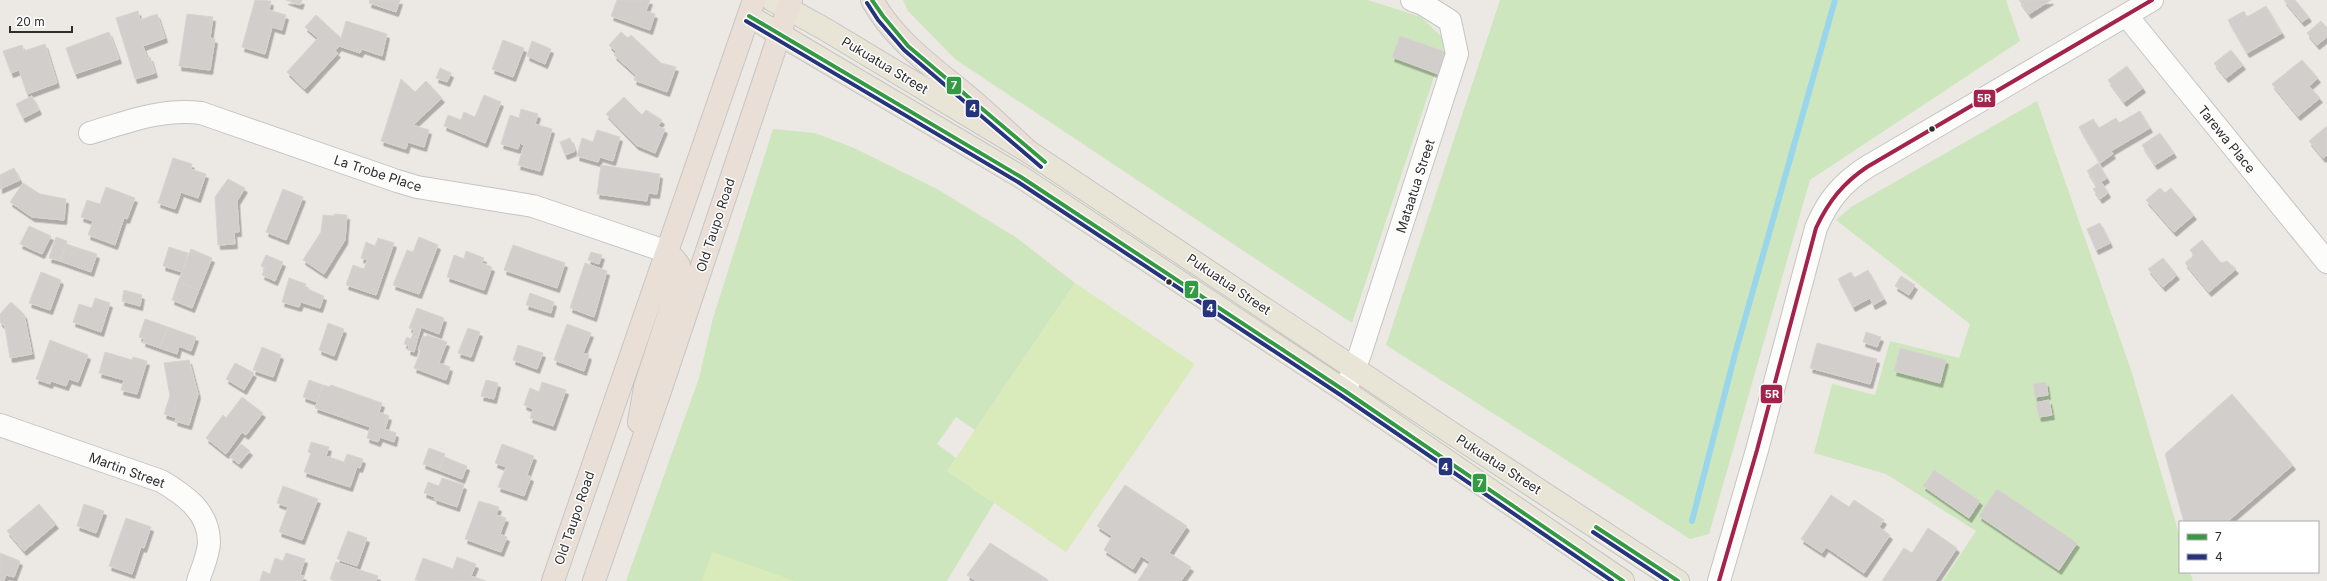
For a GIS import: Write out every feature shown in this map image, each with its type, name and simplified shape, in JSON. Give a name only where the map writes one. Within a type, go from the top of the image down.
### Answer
[{"type":"highway","points":[[872,0],[892,30],[911,49],[1029,152]]},
{"type":"highway","name":"Old Taupo Road","points":[[594,581],[640,450],[779,34],[783,3]]},
{"type":"highway","name":"Old Taupo Road","points":[[553,581],[668,252],[751,8]]},
{"type":"highway","name":"Old Taupo Road","points":[[640,450],[639,421],[643,393],[679,283],[679,265],[668,252]]},
{"type":"main road","name":"Pukuatua Street","points":[[783,3],[1029,152],[1678,581]]},
{"type":"main road","name":"Pukuatua Street","points":[[751,8],[779,34],[1021,177],[1345,391],[1623,581]]},
{"type":"street","name":"Mataatua Street","points":[[1345,391],[1355,368],[1457,54],[1450,21],[1423,4],[1412,0]]},
{"type":"street","points":[[1719,581],[1757,450],[1816,228],[1828,202],[1850,178],[1867,166],[2152,0]]},
{"type":"street","name":"Tarewa Place","points":[[2126,15],[2327,262]]},
{"type":"street","name":"La Trobe Place","points":[[90,133],[164,112],[184,111],[201,113],[397,181],[437,190],[533,206],[668,252]]},
{"type":"street","name":"Martin Street","points":[[0,425],[161,481],[182,493],[197,507],[207,528],[209,543],[198,581]]},
{"type":"green space","points":[[903,0],[1368,0],[1421,17],[1446,41],[1352,323],[955,59],[908,11]]},
{"type":"green space","points":[[1500,0],[2006,0],[2020,41],[1810,180],[1709,534],[1690,539],[1386,345]]},
{"type":"green space","points":[[2037,101],[2131,370],[2179,534],[2179,573],[2190,573],[2193,581],[1943,581],[1976,531],[1886,474],[1814,453],[1832,384],[1875,395],[1890,341],[1959,358],[1970,324],[1836,220],[1851,207]]},
{"type":"green space","points":[[773,129],[815,133],[854,148],[937,189],[1017,238],[1075,283],[975,430],[956,417],[937,444],[956,458],[947,471],[994,503],[947,581],[626,581],[699,378],[713,318]]},
{"type":"green space","points":[[1075,283],[1195,364],[1066,552],[947,471]]},
{"type":"green space","points":[[712,552],[795,581],[702,581]]},
{"type":"building","points":[[255,0],[271,1],[269,10],[286,15],[282,30],[272,27],[265,54],[242,47]]},
{"type":"building","points":[[286,0],[302,0],[300,5]]},
{"type":"building","points":[[370,0],[400,0],[396,12],[369,3]]},
{"type":"building","points":[[617,0],[650,0],[646,11],[655,14],[650,30],[611,16]]},
{"type":"building","points":[[2019,0],[2051,0],[2029,14]]},
{"type":"building","points":[[2284,0],[2295,0],[2309,17],[2302,22]]},
{"type":"building","points":[[2266,6],[2282,33],[2247,53],[2228,20],[2244,11],[2247,17]]},
{"type":"building","points":[[138,11],[140,20],[157,14],[165,38],[143,46],[147,58],[150,57],[155,73],[135,79],[116,18]]},
{"type":"building","points":[[187,14],[213,17],[210,38],[215,39],[210,70],[179,66]]},
{"type":"building","points":[[316,15],[341,38],[346,21],[387,34],[382,56],[362,49],[360,53],[339,46],[335,51],[338,53],[305,89],[287,72],[318,38],[305,27]]},
{"type":"building","points":[[2321,21],[2327,28],[2327,37],[2317,45],[2307,33]]},
{"type":"building","points":[[109,32],[119,59],[75,74],[66,48]]},
{"type":"building","points":[[621,32],[628,38],[631,35],[661,63],[676,67],[667,92],[634,80],[636,75],[614,55],[616,52],[609,45]]},
{"type":"building","points":[[1400,36],[1446,52],[1438,74],[1392,57]]},
{"type":"building","points":[[503,40],[524,48],[513,77],[492,69]]},
{"type":"building","points":[[532,41],[551,49],[545,64],[527,56]]},
{"type":"building","points":[[45,44],[57,83],[27,94],[19,70],[11,73],[3,51],[22,45],[24,51]]},
{"type":"building","points":[[2231,50],[2243,65],[2226,78],[2214,63]]},
{"type":"building","points":[[2302,60],[2318,78],[2309,86],[2320,98],[2298,116],[2272,84]]},
{"type":"building","points":[[2127,66],[2143,88],[2124,102],[2108,80]]},
{"type":"building","points":[[440,68],[451,73],[447,82],[436,78]]},
{"type":"building","points":[[401,79],[415,92],[426,81],[442,98],[413,125],[429,130],[424,147],[408,142],[406,149],[381,141]]},
{"type":"building","points":[[484,95],[501,102],[485,143],[444,126],[448,115],[461,120],[464,112],[475,117]]},
{"type":"building","points":[[32,96],[39,110],[23,118],[16,104]]},
{"type":"building","points":[[624,97],[642,115],[646,110],[662,120],[658,126],[665,129],[655,153],[636,145],[606,114]]},
{"type":"building","points":[[521,109],[538,114],[535,124],[552,129],[540,171],[518,165],[524,145],[520,143],[518,149],[501,144],[510,115],[519,118]]},
{"type":"building","points":[[2140,111],[2150,128],[2111,151],[2113,154],[2100,163],[2079,127],[2093,119],[2099,128],[2116,118],[2119,123]]},
{"type":"building","points":[[2327,126],[2327,155],[2323,158],[2309,141]]},
{"type":"building","points":[[597,130],[620,137],[613,161],[600,157],[598,162],[577,156],[582,138],[593,142]]},
{"type":"building","points":[[2160,133],[2174,153],[2155,165],[2142,145]]},
{"type":"building","points":[[570,138],[575,151],[565,155],[560,142]]},
{"type":"building","points":[[173,158],[192,164],[191,169],[206,174],[198,198],[181,192],[175,209],[158,203]]},
{"type":"building","points":[[2098,163],[2107,178],[2096,185],[2087,171]]},
{"type":"building","points":[[601,165],[660,174],[657,194],[648,193],[647,201],[597,194]]},
{"type":"building","points":[[14,168],[20,180],[0,189],[0,175]]},
{"type":"building","points":[[228,179],[245,188],[237,201],[239,232],[234,232],[235,244],[218,245],[215,197]]},
{"type":"building","points":[[23,183],[40,194],[66,199],[64,220],[32,217],[10,202]]},
{"type":"building","points":[[2102,183],[2108,193],[2100,199],[2093,189]]},
{"type":"building","points":[[106,187],[135,198],[127,219],[124,218],[115,245],[88,235],[93,221],[81,217],[87,200],[100,204]]},
{"type":"building","points":[[2160,188],[2165,193],[2171,188],[2194,215],[2174,232],[2146,200]]},
{"type":"building","points":[[283,189],[303,197],[286,240],[266,232]]},
{"type":"building","points":[[334,214],[347,215],[345,240],[324,274],[303,260],[321,232],[323,215],[334,216]]},
{"type":"building","points":[[2100,223],[2110,243],[2096,250],[2087,229]]},
{"type":"building","points":[[29,226],[51,236],[42,254],[20,244]]},
{"type":"building","points":[[56,237],[67,241],[60,261],[49,258]]},
{"type":"building","points":[[419,237],[438,245],[419,294],[393,285],[407,250],[413,252]]},
{"type":"building","points":[[378,238],[394,243],[376,295],[346,285],[353,265],[364,269],[367,260],[361,258],[366,242],[375,246]]},
{"type":"building","points":[[2202,240],[2221,263],[2227,261],[2236,269],[2209,292],[2185,263],[2194,255],[2190,250]]},
{"type":"building","points":[[66,244],[97,254],[91,272],[60,261]]},
{"type":"building","points":[[513,245],[565,263],[557,288],[504,270]]},
{"type":"building","points":[[169,247],[188,253],[182,272],[163,266]]},
{"type":"building","points":[[191,249],[212,258],[199,290],[178,282]]},
{"type":"building","points":[[466,251],[484,258],[482,263],[492,267],[484,290],[447,277],[454,255],[464,259]]},
{"type":"building","points":[[591,252],[602,255],[599,264],[588,260]]},
{"type":"building","points":[[266,255],[283,262],[275,281],[262,275],[265,268],[261,266]]},
{"type":"building","points":[[2163,258],[2177,275],[2163,287],[2148,269]]},
{"type":"building","points":[[585,263],[607,271],[594,317],[570,308]]},
{"type":"building","points":[[1868,270],[1884,299],[1873,305],[1870,298],[1853,307],[1838,279],[1851,272],[1854,278]]},
{"type":"building","points":[[41,272],[61,280],[50,310],[29,303]]},
{"type":"building","points":[[1901,276],[1915,285],[1909,295],[1895,286]]},
{"type":"building","points":[[289,278],[306,284],[305,288],[324,296],[320,308],[301,302],[299,307],[282,302]]},
{"type":"building","points":[[178,282],[199,290],[192,308],[172,300]]},
{"type":"building","points":[[124,290],[142,295],[140,306],[122,301]]},
{"type":"building","points":[[530,293],[554,302],[551,313],[526,305]]},
{"type":"building","points":[[95,298],[110,303],[101,332],[73,322],[79,304],[92,308]]},
{"type":"building","points":[[11,302],[24,314],[32,354],[10,358],[5,327],[0,322],[0,314]]},
{"type":"building","points":[[417,308],[444,318],[439,334],[421,327],[414,352],[408,350],[409,346],[404,344],[407,337],[411,339],[414,330],[409,328]]},
{"type":"building","points":[[145,319],[168,327],[160,348],[143,342],[144,339],[139,337]]},
{"type":"building","points":[[328,323],[344,329],[334,356],[319,350]]},
{"type":"building","points":[[567,324],[591,333],[583,353],[589,355],[584,371],[554,360]]},
{"type":"building","points":[[168,327],[196,337],[191,351],[179,346],[177,354],[160,348]]},
{"type":"building","points":[[468,328],[480,332],[471,357],[458,353]]},
{"type":"building","points":[[1866,332],[1881,337],[1877,347],[1863,342]]},
{"type":"building","points":[[427,335],[447,342],[439,363],[450,367],[446,380],[414,368],[421,350],[418,350],[423,336],[426,337]]},
{"type":"building","points":[[50,340],[88,355],[78,382],[69,379],[66,386],[51,381],[50,384],[36,379]]},
{"type":"building","points":[[1817,343],[1877,359],[1870,384],[1810,368]]},
{"type":"building","points":[[518,345],[543,353],[537,369],[513,360]]},
{"type":"building","points":[[262,347],[281,355],[273,377],[253,370]]},
{"type":"building","points":[[1900,348],[1946,360],[1940,383],[1894,371]]},
{"type":"building","points":[[105,352],[132,360],[133,357],[147,361],[137,394],[121,390],[124,380],[99,373]]},
{"type":"building","points":[[189,360],[198,394],[189,425],[175,421],[176,418],[164,414],[170,396],[164,363]]},
{"type":"building","points":[[235,363],[254,373],[244,390],[226,379]]},
{"type":"building","points":[[309,380],[323,385],[317,402],[303,397]]},
{"type":"building","points":[[486,380],[498,383],[494,399],[481,396]]},
{"type":"building","points":[[542,382],[566,390],[553,426],[530,418],[533,409],[524,405],[530,388],[539,392]]},
{"type":"building","points":[[2046,382],[2048,395],[2035,397],[2033,384]]},
{"type":"building","points":[[323,385],[330,387],[331,385],[382,403],[379,412],[389,416],[385,429],[396,433],[394,442],[380,437],[378,442],[367,438],[370,427],[315,408]]},
{"type":"building","points":[[2232,394],[2293,465],[2228,521],[2184,521],[2165,454]]},
{"type":"building","points":[[242,397],[263,413],[246,435],[242,432],[226,454],[206,438],[223,415],[226,418]]},
{"type":"building","points":[[2049,400],[2052,415],[2039,417],[2036,403]]},
{"type":"building","points":[[311,442],[329,447],[326,456],[344,462],[347,454],[363,459],[360,468],[357,467],[350,487],[304,472],[311,453],[308,452]]},
{"type":"building","points":[[241,444],[250,451],[239,464],[230,457]]},
{"type":"building","points":[[502,444],[534,456],[527,475],[531,477],[524,496],[498,487],[506,467],[495,463]]},
{"type":"building","points":[[429,448],[445,454],[439,470],[423,464]]},
{"type":"building","points":[[444,457],[467,466],[462,479],[439,470]]},
{"type":"building","points":[[1934,470],[1980,501],[1969,518],[1923,486]]},
{"type":"building","points":[[442,478],[464,485],[457,507],[434,499],[435,497],[424,493],[428,482],[439,486]]},
{"type":"building","points":[[1125,485],[1187,526],[1169,553],[1191,567],[1181,581],[1138,581],[1150,562],[1141,556],[1133,569],[1104,550],[1112,536],[1097,526]]},
{"type":"building","points":[[283,486],[318,499],[302,540],[279,532],[288,507],[277,503]]},
{"type":"building","points":[[1997,489],[2077,543],[2059,570],[1979,516]]},
{"type":"building","points":[[1831,495],[1849,507],[1854,500],[1884,520],[1879,527],[1890,535],[1864,573],[1826,547],[1822,553],[1801,539]]},
{"type":"building","points":[[479,501],[499,507],[496,515],[506,518],[500,534],[507,537],[501,552],[465,539]]},
{"type":"building","points":[[39,504],[56,524],[24,551],[7,531]]},
{"type":"building","points":[[84,504],[104,511],[96,533],[77,526]]},
{"type":"building","points":[[126,518],[151,527],[144,548],[141,547],[132,574],[109,566]]},
{"type":"building","points":[[1928,528],[1957,548],[1935,581],[1882,581],[1904,548],[1912,553]]},
{"type":"building","points":[[348,531],[367,538],[357,566],[337,559]]},
{"type":"building","points":[[990,543],[1048,581],[976,581],[967,575]]},
{"type":"building","points":[[0,553],[20,561],[14,577],[6,575],[4,581],[0,581]]},
{"type":"building","points":[[286,553],[305,559],[300,575],[304,576],[302,581],[260,581],[263,571],[270,574],[275,558],[283,561]]},
{"type":"building","points":[[457,557],[476,564],[471,576],[486,581],[415,580],[423,558],[453,569]]},
{"type":"building","points":[[336,562],[378,576],[376,581],[336,581],[330,579]]},
{"type":"waterway","points":[[1692,521],[1735,354],[1835,0]]},
{"type":"transit line","name":"7","points":[[872,0],[908,46],[1045,162]]},
{"type":"transit line","name":"5R","points":[[1719,581],[1757,450],[1816,228],[1831,201],[1843,186],[1867,167],[2152,0]]},
{"type":"transit line","name":"4","points":[[867,3],[878,20],[904,50],[1041,167]]},
{"type":"transit line","name":"7","points":[[749,16],[1021,177],[1345,391],[1623,581]]},
{"type":"transit line","name":"4","points":[[746,21],[1018,182],[1342,396],[1612,581]]},
{"type":"transit line","name":"7","points":[[1596,527],[1678,581]]},
{"type":"transit line","name":"4","points":[[1593,532],[1667,581]]}]
